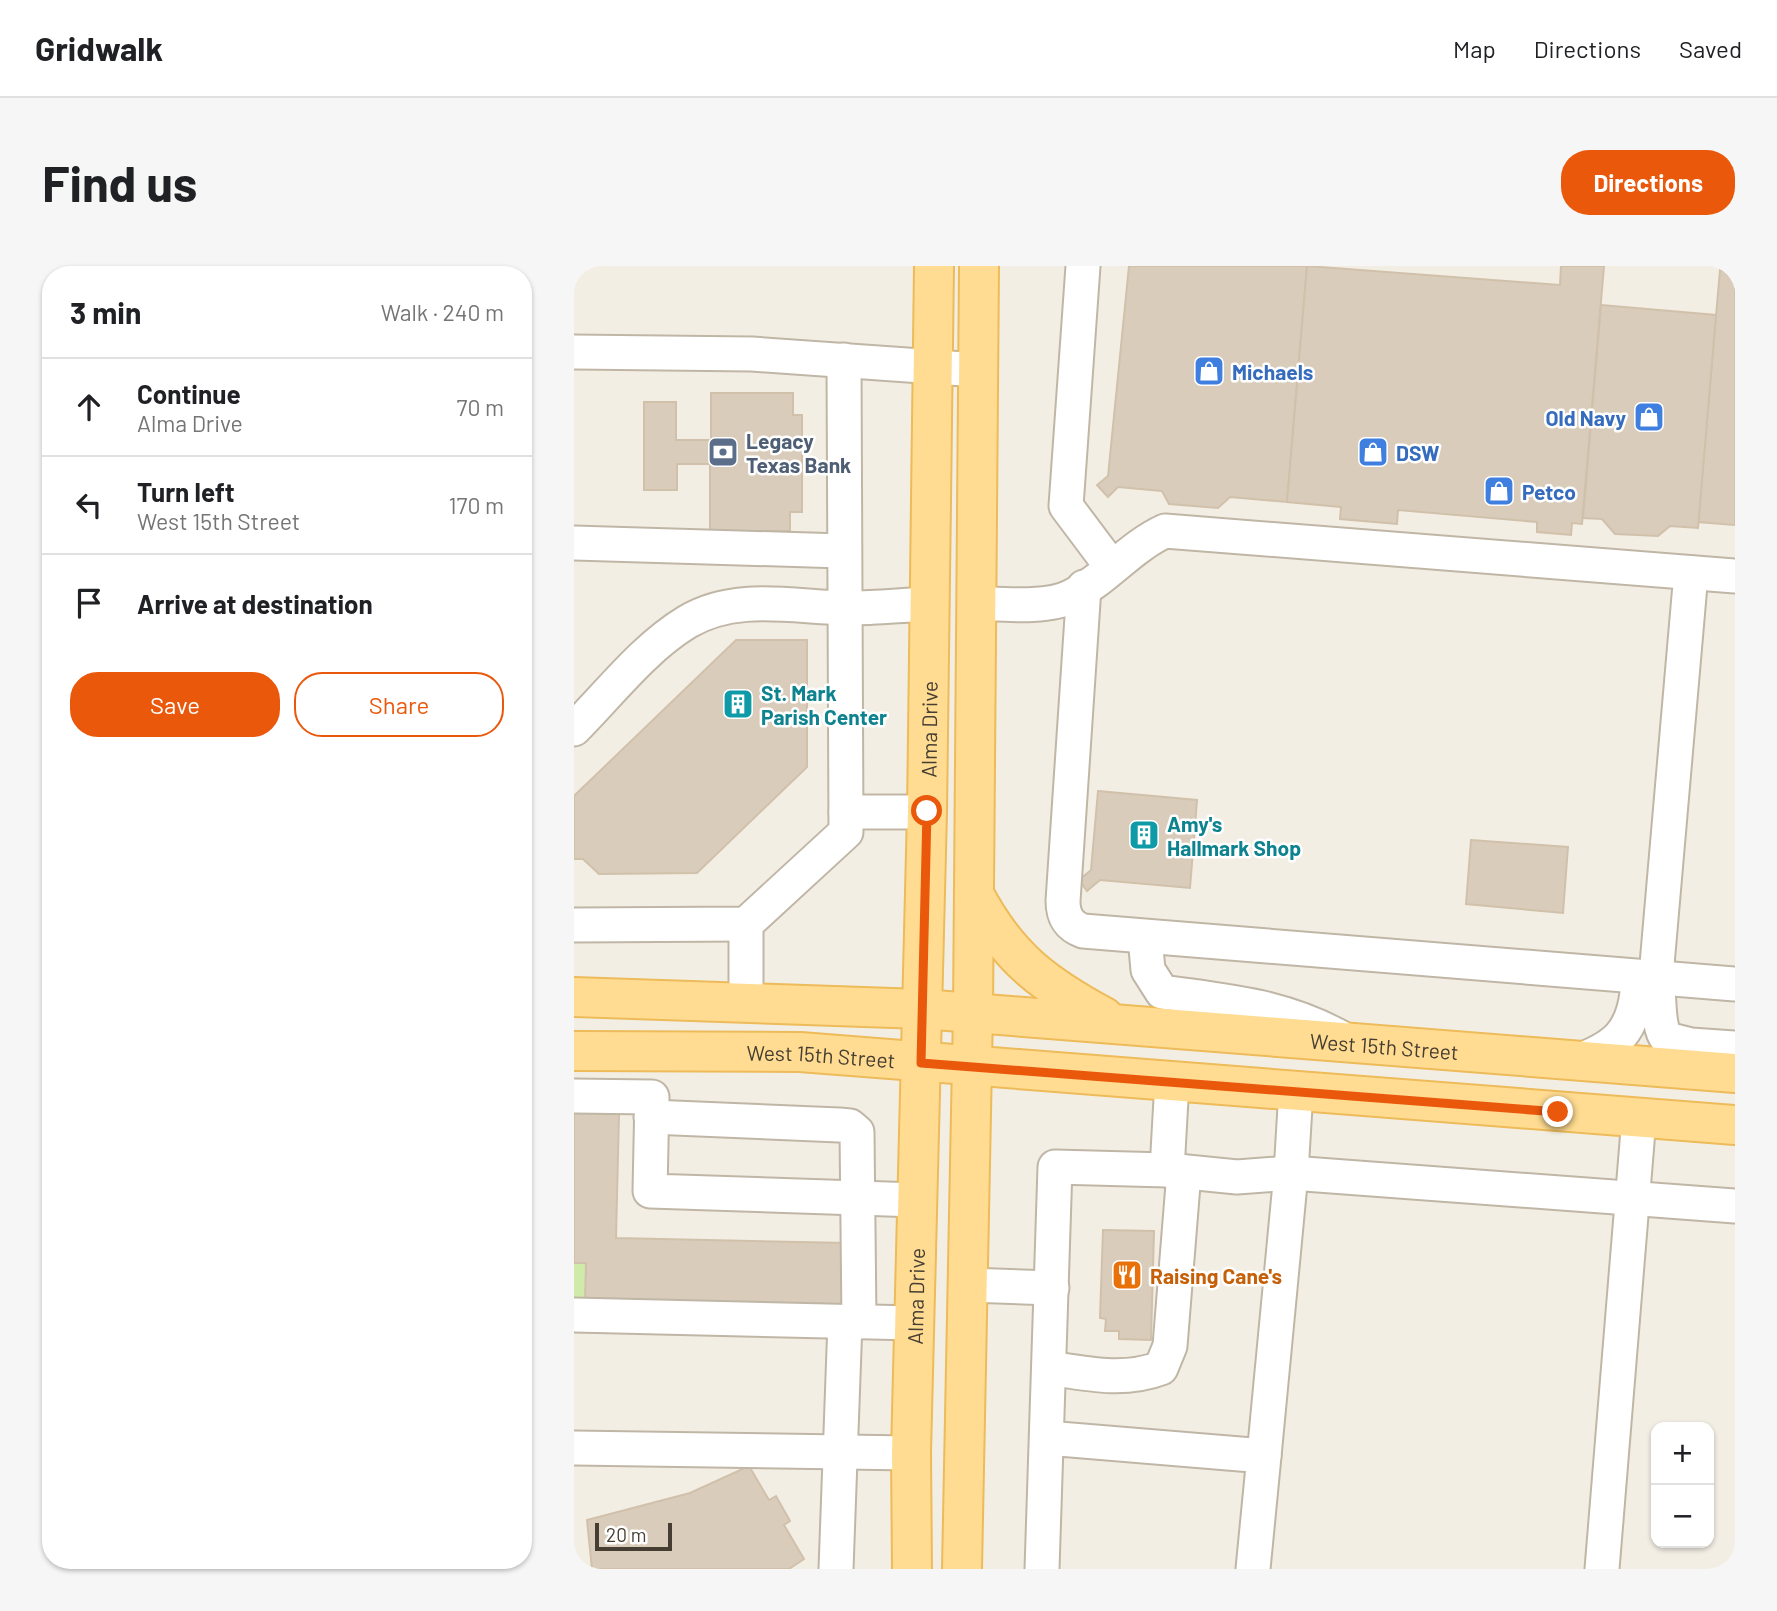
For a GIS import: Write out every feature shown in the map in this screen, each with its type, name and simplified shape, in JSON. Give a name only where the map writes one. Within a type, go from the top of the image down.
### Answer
[{"type":"main road","name":"Alma Drive","points":[[912,1569],[911,1453],[927,811],[934,266]]},
{"type":"main road","points":[[962,1569],[962,1454],[973,1012],[979,266]]},
{"type":"main road","points":[[930,604],[975,603]]},
{"type":"main road","points":[[974,894],[994,928],[1032,972],[1047,985],[1115,1023]]},
{"type":"main road","name":"West 15th Street","points":[[574,997],[973,1012],[1735,1073]]},
{"type":"main road","points":[[1296,1090],[1301,1038]]},
{"type":"main road","name":"West 15th Street","points":[[574,1051],[800,1052],[1735,1125]]},
{"type":"main road","points":[[1639,1066],[1639,1118]]},
{"type":"main road","points":[[911,1453],[962,1454]]},
{"type":"lane","points":[[1083,266],[1066,506],[1111,566]]},
{"type":"lane","points":[[574,352],[752,354],[933,369],[978,370]]},
{"type":"lane","points":[[574,925],[746,924],[846,832],[844,360]]},
{"type":"lane","points":[[975,603],[1033,604],[1070,597],[1144,540],[1165,531],[1735,576]]},
{"type":"lane","points":[[574,542],[843,551]]},
{"type":"lane","points":[[1691,572],[1656,976],[1661,997],[1659,1023],[1667,1039],[1691,1045],[1735,1048]]},
{"type":"lane","points":[[1084,587],[1063,909],[1074,928],[1083,932],[1735,984]]},
{"type":"lane","points":[[574,729],[664,638],[688,621],[720,609],[752,604],[847,608],[930,604]]},
{"type":"lane","points":[[846,811],[927,811]]},
{"type":"lane","points":[[746,924],[746,1003]]},
{"type":"lane","points":[[1145,937],[1148,970],[1162,992],[1290,1014],[1311,1021],[1349,1042]]},
{"type":"lane","points":[[1578,1061],[1600,1053],[1621,1035],[1633,1020],[1637,993],[1656,976]]},
{"type":"lane","points":[[653,1050],[650,1191],[917,1200]]},
{"type":"lane","points":[[1049,1367],[1097,1376],[1138,1377],[1161,1368],[1170,1346],[1176,1171],[1172,1081]]},
{"type":"lane","points":[[1253,1569],[1291,1173],[1296,1090]]},
{"type":"lane","points":[[574,1096],[652,1107],[850,1126],[860,1139],[859,1198],[836,1569]]},
{"type":"lane","points":[[1602,1569],[1639,1118]]},
{"type":"lane","points":[[1042,1569],[1055,1167],[1176,1171],[1237,1177],[1291,1173],[1633,1196],[1735,1206]]},
{"type":"lane","points":[[968,1285],[1052,1288]]},
{"type":"lane","points":[[574,1315],[915,1323]]},
{"type":"lane","points":[[1047,1438],[1264,1456]]},
{"type":"lane","points":[[574,1448],[911,1453]]},
{"type":"green space","points":[[574,1263],[586,1263],[585,1301],[574,1301]]},
{"type":"building","name":"Michaels","points":[[1129,266],[1307,266],[1287,502],[1230,497],[1218,508],[1169,504],[1162,491],[1118,487],[1108,497],[1097,485],[1108,476]]},
{"type":"building","points":[[1307,266],[1560,285],[1561,266],[1604,266],[1582,524],[1572,523],[1571,535],[1537,532],[1537,522],[1398,510],[1397,524],[1340,519],[1341,507],[1287,502]]},
{"type":"building","points":[[1720,270],[1735,271],[1735,525],[1698,522]]},
{"type":"building","name":"Old Navy","points":[[1601,305],[1716,315],[1698,528],[1670,526],[1658,536],[1615,534],[1602,519],[1583,518]]},
{"type":"building","name":"Legacy Texas Bank","points":[[711,393],[793,393],[793,415],[802,415],[802,512],[790,512],[790,531],[710,531],[710,464],[677,464],[677,490],[644,490],[644,402],[676,402],[676,440],[711,440]]},
{"type":"building","name":"St. Mark Parish Center","points":[[736,640],[807,640],[807,767],[697,873],[599,874],[583,859],[574,859],[574,796]]},
{"type":"building","name":"Amy's Hallmark Shop","points":[[1098,791],[1197,800],[1190,888],[1100,880],[1087,891],[1079,880],[1091,870]]},
{"type":"building","points":[[1471,840],[1568,847],[1563,913],[1466,904]]},
{"type":"building","points":[[574,1113],[619,1114],[616,1238],[848,1243],[847,1307],[585,1301],[586,1263],[574,1263]]},
{"type":"building","name":"Raising Cane's","points":[[1103,1230],[1154,1231],[1151,1340],[1119,1339],[1119,1331],[1105,1331],[1106,1319],[1100,1318]]},
{"type":"building","points":[[749,1466],[769,1500],[776,1496],[790,1521],[784,1525],[804,1559],[789,1569],[592,1569],[587,1520],[690,1493]]},
{"type":"place","name":"Michaels","points":[[1209,371]]},
{"type":"place","name":"Old Navy","points":[[1649,417]]},
{"type":"place","name":"Legacy Texas Bank","points":[[723,452]]},
{"type":"place","name":"DSW","points":[[1373,452]]},
{"type":"place","name":"Petco","points":[[1499,491]]},
{"type":"place","name":"St. Mark Parish Center","points":[[738,704]]},
{"type":"place","name":"Amy's Hallmark Shop","points":[[1144,835]]},
{"type":"place","name":"Raising Cane's","points":[[1127,1275]]},
{"type":"route","points":[[927,811],[921,1063],[1558,1112]]}]
